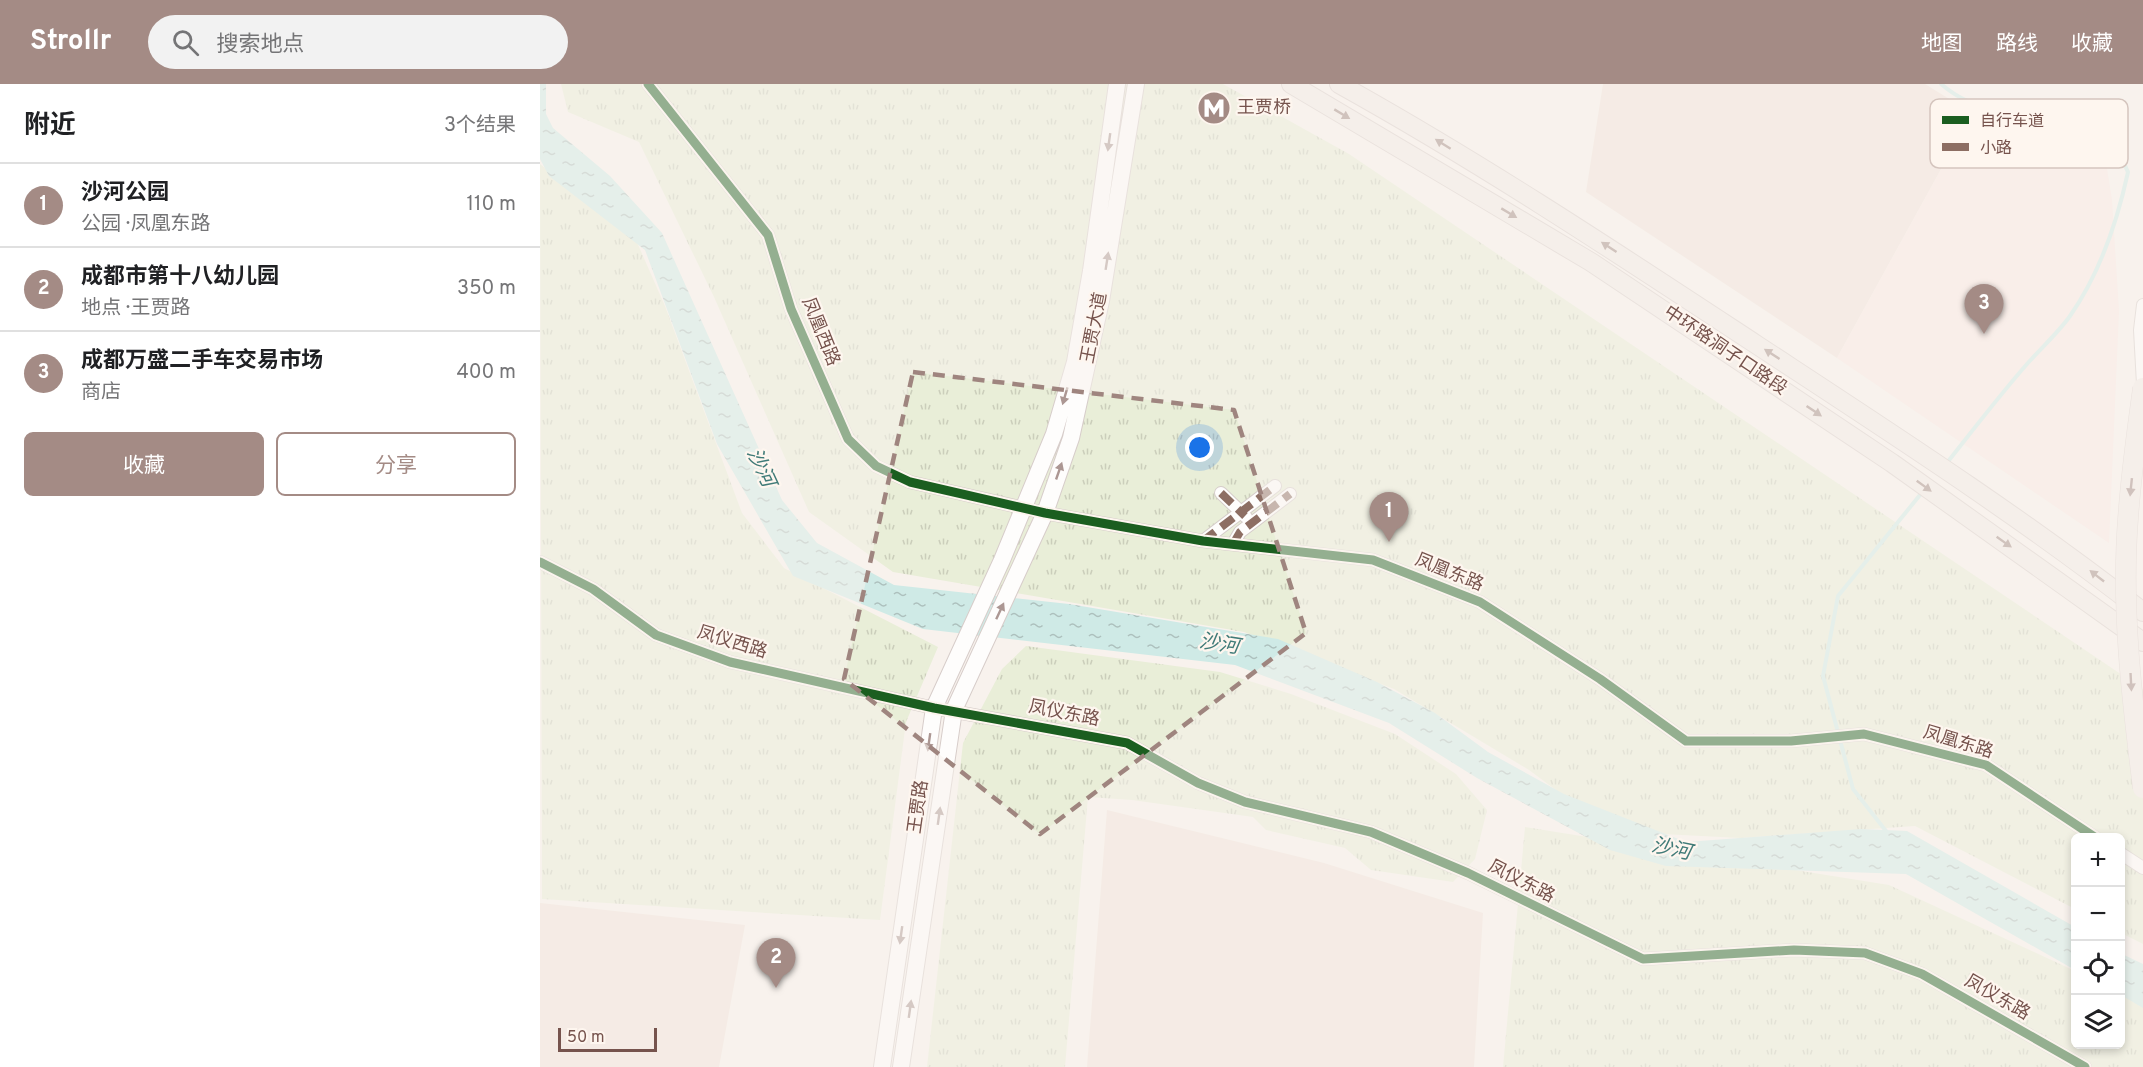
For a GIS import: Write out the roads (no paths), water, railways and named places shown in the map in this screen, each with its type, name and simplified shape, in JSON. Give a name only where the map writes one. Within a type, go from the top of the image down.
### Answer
[{"type":"highway","points":[[2143,386],[2128,520],[2126,576],[2132,703],[2143,788]]},
{"type":"main road","name":"王贾大道","points":[[1002,560],[1054,434],[1075,362],[1091,271],[1117,84]]},
{"type":"main road","name":"王贾大道","points":[[1022,565],[1045,513],[1071,438],[1087,373],[1137,84]]},
{"type":"main road","name":"中环路洞子口路段","points":[[1291,84],[1591,261],[1892,463],[2143,642]]},
{"type":"main road","name":"中环路洞子口路段","points":[[1339,84],[1416,127],[1607,246],[1908,444],[2071,556],[2143,612]]},
{"type":"main road","name":"王贾路","points":[[882,1067],[934,708],[1002,560]]},
{"type":"main road","name":"王贾路","points":[[901,1067],[954,710],[1022,565]]},
{"type":"street","name":"凤凰西路","points":[[648,84],[768,235],[791,309],[848,439],[876,466],[910,482],[1023,507]]},
{"type":"street","points":[[2143,305],[2140,330],[2143,386]]},
{"type":"street","points":[[1203,541],[1275,486]]},
{"type":"street","points":[[1221,493],[1252,523]]},
{"type":"street","points":[[1233,544],[1240,532],[1290,494]]},
{"type":"street","name":"凤凰东路","points":[[1023,507],[1045,513],[1203,541],[1373,560],[1480,602],[1600,680],[1686,741],[1791,741],[1864,734],[1986,765],[2090,833]]},
{"type":"street","name":"凤仪西路","points":[[540,562],[593,589],[656,635],[730,662],[934,708]]},
{"type":"street","name":"凤仪东路","points":[[934,708],[1127,743],[1198,783],[1245,802],[1371,832],[1468,873],[1643,959],[1794,950],[1866,953],[1922,974],[2085,1067]]},
{"type":"street","points":[[2125,856],[2143,868]]},
{"type":"water","name":"沙河","points":[[540,84],[546,84],[546,114],[553,128],[610,176],[662,233],[782,500],[817,543],[894,585],[1069,604],[1278,639],[1377,682],[1435,713],[1488,752],[1564,794],[1686,842],[1861,829],[1907,831],[2071,925],[2071,968],[1906,874],[1666,866],[1610,850],[1477,778],[1389,723],[1235,665],[923,629],[793,576],[717,444],[645,250],[549,176],[540,159]]},
{"type":"water","points":[[2125,955],[2143,964],[2143,1008],[2125,997]]},
{"type":"waterway","points":[[1941,84],[1963,99]]},
{"type":"waterway","points":[[1946,464],[2081,300],[2099,265],[2119,210],[2128,172],[2126,168]]},
{"type":"waterway","points":[[1886,831],[1853,789],[1823,676],[1838,596],[1924,490]]},
{"type":"place","name":"王贾桥","points":[[1214,108]]},
{"type":"place","name":"成都万盛二手车交易市场","points":[[1984,334]]},
{"type":"place","name":"沙河公园","points":[[1389,542]]},
{"type":"place","name":"成都市第十八幼儿园","points":[[776,988]]}]
